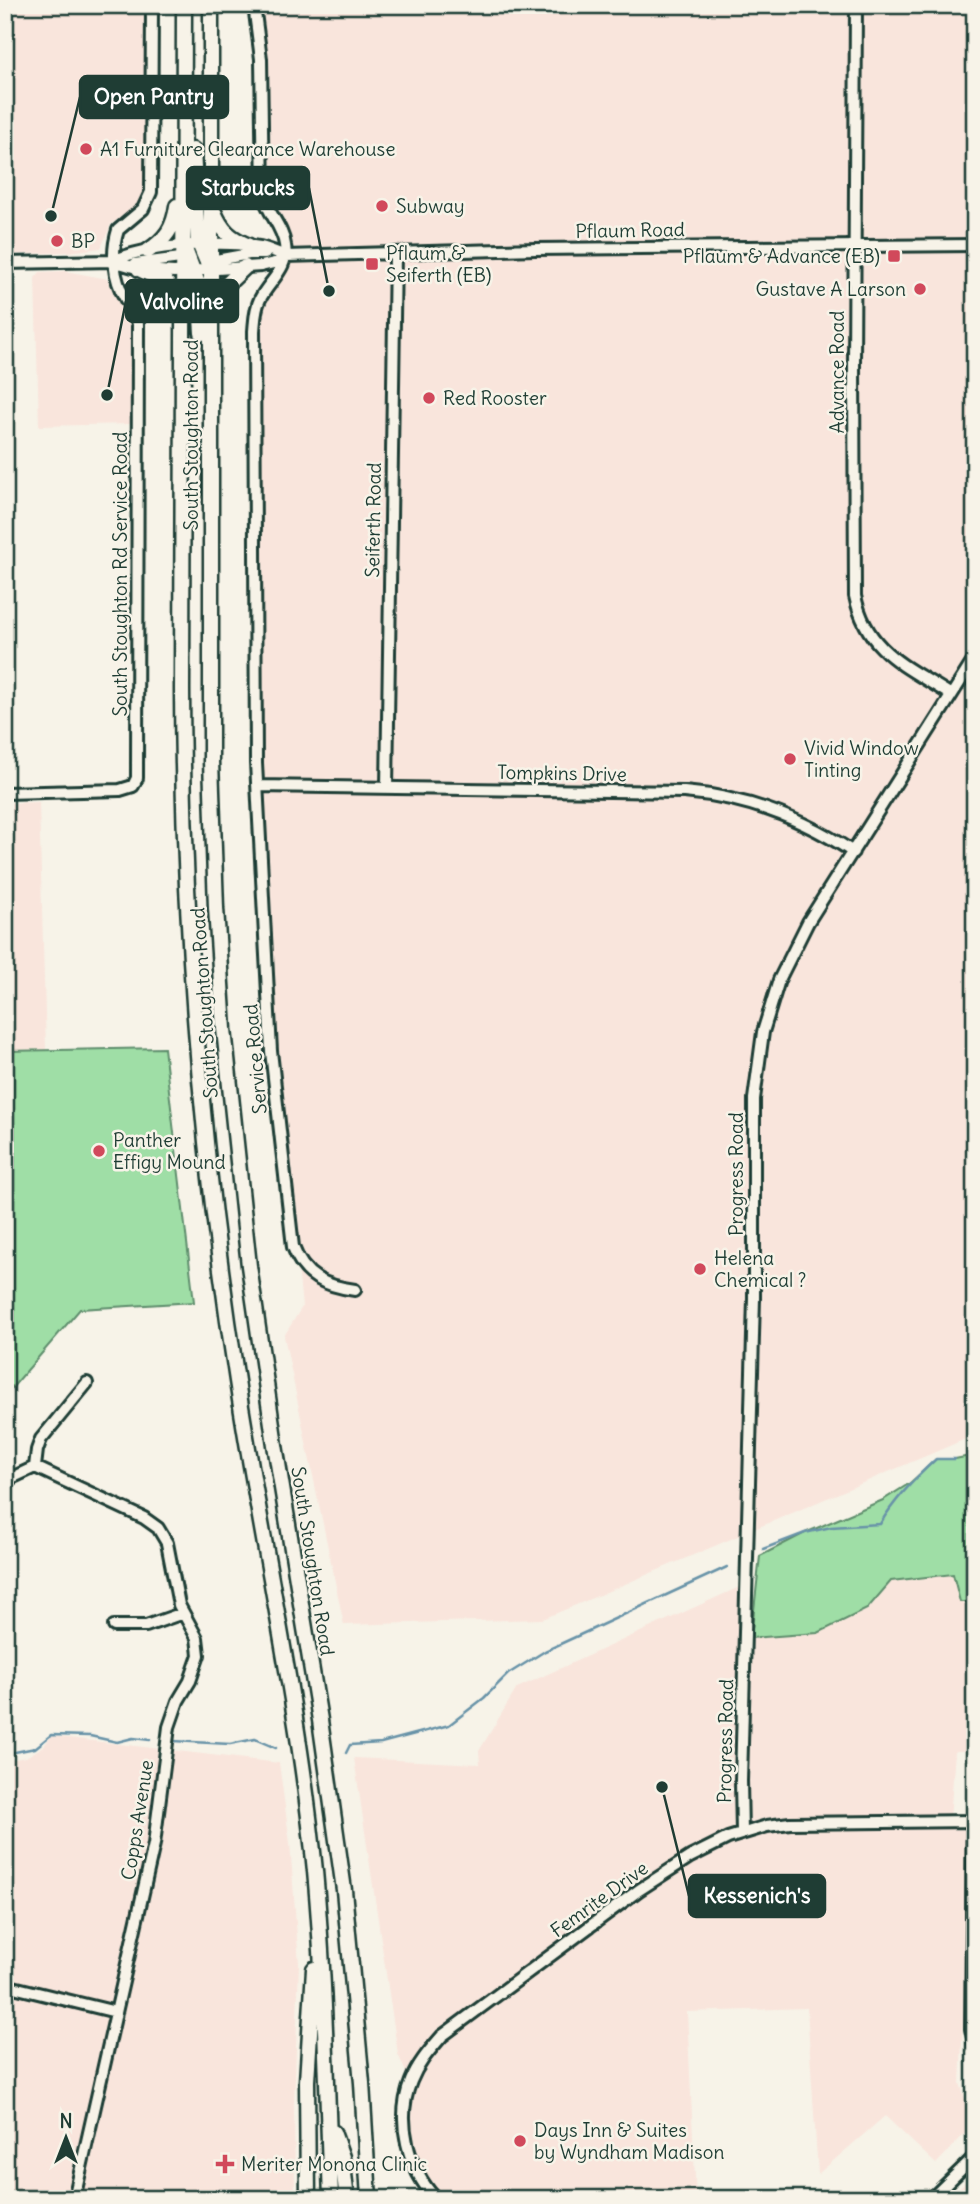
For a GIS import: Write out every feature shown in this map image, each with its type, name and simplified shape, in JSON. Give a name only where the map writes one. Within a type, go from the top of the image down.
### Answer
[{"type":"main road","name":"South Stoughton Road","points":[[184,5],[184,192],[211,322],[212,825],[224,1029],[249,1266],[344,1890],[362,2082],[369,2199]]},
{"type":"main road","name":"South Stoughton Road","points":[[211,5],[212,209],[182,302],[183,798],[189,946],[200,1084],[236,1378],[302,1773],[314,1870],[331,2199]]},
{"type":"main road","points":[[184,83],[193,139],[201,327],[211,411]]},
{"type":"main road","points":[[148,251],[169,233],[184,192]]},
{"type":"main road","points":[[212,209],[226,234],[249,246]]},
{"type":"main road","points":[[211,322],[217,312],[224,287],[245,267]]},
{"type":"main road","points":[[139,269],[166,282],[182,302]]},
{"type":"main road","points":[[308,2199],[307,2081],[315,1956],[319,1933]]},
{"type":"main road","points":[[328,2117],[342,2157],[347,2199]]},
{"type":"street","points":[[152,5],[151,192],[144,209],[118,230],[113,261],[139,264],[252,254],[286,256]]},
{"type":"street","points":[[254,5],[261,59],[263,195],[267,209],[282,234],[286,256],[284,265],[260,300],[255,321],[258,786]]},
{"type":"street","name":"Advance Road","points":[[856,5],[855,596],[866,626],[881,649],[951,695]]},
{"type":"street","name":"Pflaum Road","points":[[5,263],[113,261],[139,269],[249,246],[286,256],[535,248],[975,245]]},
{"type":"street","name":"Pflaum Road","points":[[113,261],[148,251],[245,267],[274,263],[286,256]]},
{"type":"street","name":"Seiferth Road","points":[[387,788],[395,253]]},
{"type":"street","name":"South Stoughton Rd Service Road","points":[[5,793],[120,790],[135,784],[138,761],[138,324],[120,286],[113,261]]},
{"type":"street","name":"Progress Road","points":[[742,1833],[741,1768],[754,1298],[755,1084],[763,1032],[779,980],[808,922],[975,658]]},
{"type":"street","name":"Tompkins Drive","points":[[258,786],[713,794],[769,809],[797,820],[826,834],[853,852]]},
{"type":"street","name":"Service Road","points":[[258,786],[268,1006],[293,1247],[303,1268],[318,1281],[355,1290]]},
{"type":"street","points":[[5,1481],[35,1467],[41,1438],[87,1382]]},
{"type":"street","name":"Copps Avenue","points":[[35,1467],[144,1518],[162,1533],[170,1555],[179,1605],[197,1638],[199,1655],[169,1727],[154,1844],[74,2199]]},
{"type":"street","points":[[114,1626],[146,1626],[183,1613]]},
{"type":"street","name":"Femrite Drive","points":[[436,2199],[426,2187],[405,2138],[404,2107],[410,2082],[422,2059],[442,2036],[639,1890],[693,1855],[742,1833],[767,1826],[827,1821],[974,1821]]},
{"type":"street","points":[[974,1821],[971,2029],[975,2047]]},
{"type":"street","points":[[5,1985],[116,2012]]},
{"type":"street","points":[[931,2199],[975,2157]]},
{"type":"shaded area","points":[[5,5],[146,5],[145,192],[139,205],[111,224],[101,248],[5,255]]},
{"type":"shaded area","points":[[254,5],[975,5],[975,1435],[543,1619],[344,1625],[284,1336],[302,1307],[262,908],[255,321],[286,251],[267,209]]},
{"type":"shaded area","points":[[65,271],[108,279],[114,295],[127,309],[131,321],[131,424],[39,426],[35,278],[40,272]]},
{"type":"shaded area","points":[[39,802],[46,1050],[5,1051],[5,803]]},
{"type":"shaded area","points":[[953,1574],[960,1601],[975,1602],[975,1751],[955,1751],[950,1820],[973,1821],[971,2022],[963,2023],[960,2083],[973,2125],[936,2164],[885,2116],[818,2174],[807,2008],[687,2012],[696,2199],[436,2199],[405,2138],[410,2082],[398,2054],[354,1758],[480,1764],[479,1751],[517,1688],[746,1584],[745,1639],[818,1633],[867,1609],[891,1581]]},
{"type":"shaded area","points":[[51,1736],[279,1763],[290,1843],[299,1964],[294,2104],[295,2199],[5,2199],[5,1761],[26,1757],[44,1746]]},
{"type":"shaded area","points":[[975,2173],[975,2199],[948,2199],[961,2186]]},
{"type":"green space","points":[[164,1048],[194,1302],[80,1309],[5,1396],[5,1051]]},
{"type":"green space","points":[[975,1455],[975,1602],[960,1602],[953,1574],[891,1581],[867,1609],[818,1633],[751,1638],[760,1556],[805,1533],[883,1500],[910,1483],[936,1459]]},
{"type":"waterway","points":[[763,1549],[805,1533],[831,1527],[880,1524],[905,1490],[936,1459],[955,1459]]},
{"type":"waterway","points":[[346,1753],[350,1745],[381,1743],[449,1725],[484,1698],[508,1674],[545,1651],[727,1567]]},
{"type":"waterway","points":[[5,1754],[35,1748],[51,1735],[90,1736],[117,1742],[133,1738],[150,1740]]},
{"type":"waterway","points":[[173,1741],[230,1744],[255,1739],[276,1748]]},
{"type":"place","name":"A1 Furniture Clearance Warehouse","points":[[86,149]]},
{"type":"place","name":"Subway","points":[[382,206]]},
{"type":"place","name":"Open Pantry","points":[[51,216]]},
{"type":"place","name":"BP","points":[[57,241]]},
{"type":"place","name":"Pflaum & Advance (EB)","points":[[894,256]]},
{"type":"place","name":"Pflaum & Seiferth (EB)","points":[[372,264]]},
{"type":"place","name":"Gustave A Larson","points":[[920,289]]},
{"type":"place","name":"Starbucks","points":[[329,291]]},
{"type":"place","name":"Valvoline","points":[[107,395]]},
{"type":"place","name":"Red Rooster","points":[[429,398]]},
{"type":"place","name":"Vivid Window Tinting","points":[[790,759]]},
{"type":"place","name":"Panther Effigy Mound","points":[[99,1151]]},
{"type":"place","name":"Helena Chemical ?","points":[[700,1269]]},
{"type":"place","name":"Kessenich's","points":[[662,1787]]},
{"type":"place","name":"Days Inn & Suites by Wyndham Madison","points":[[520,2141]]},
{"type":"place","name":"Meriter Monona Clinic","points":[[225,2164]]}]
